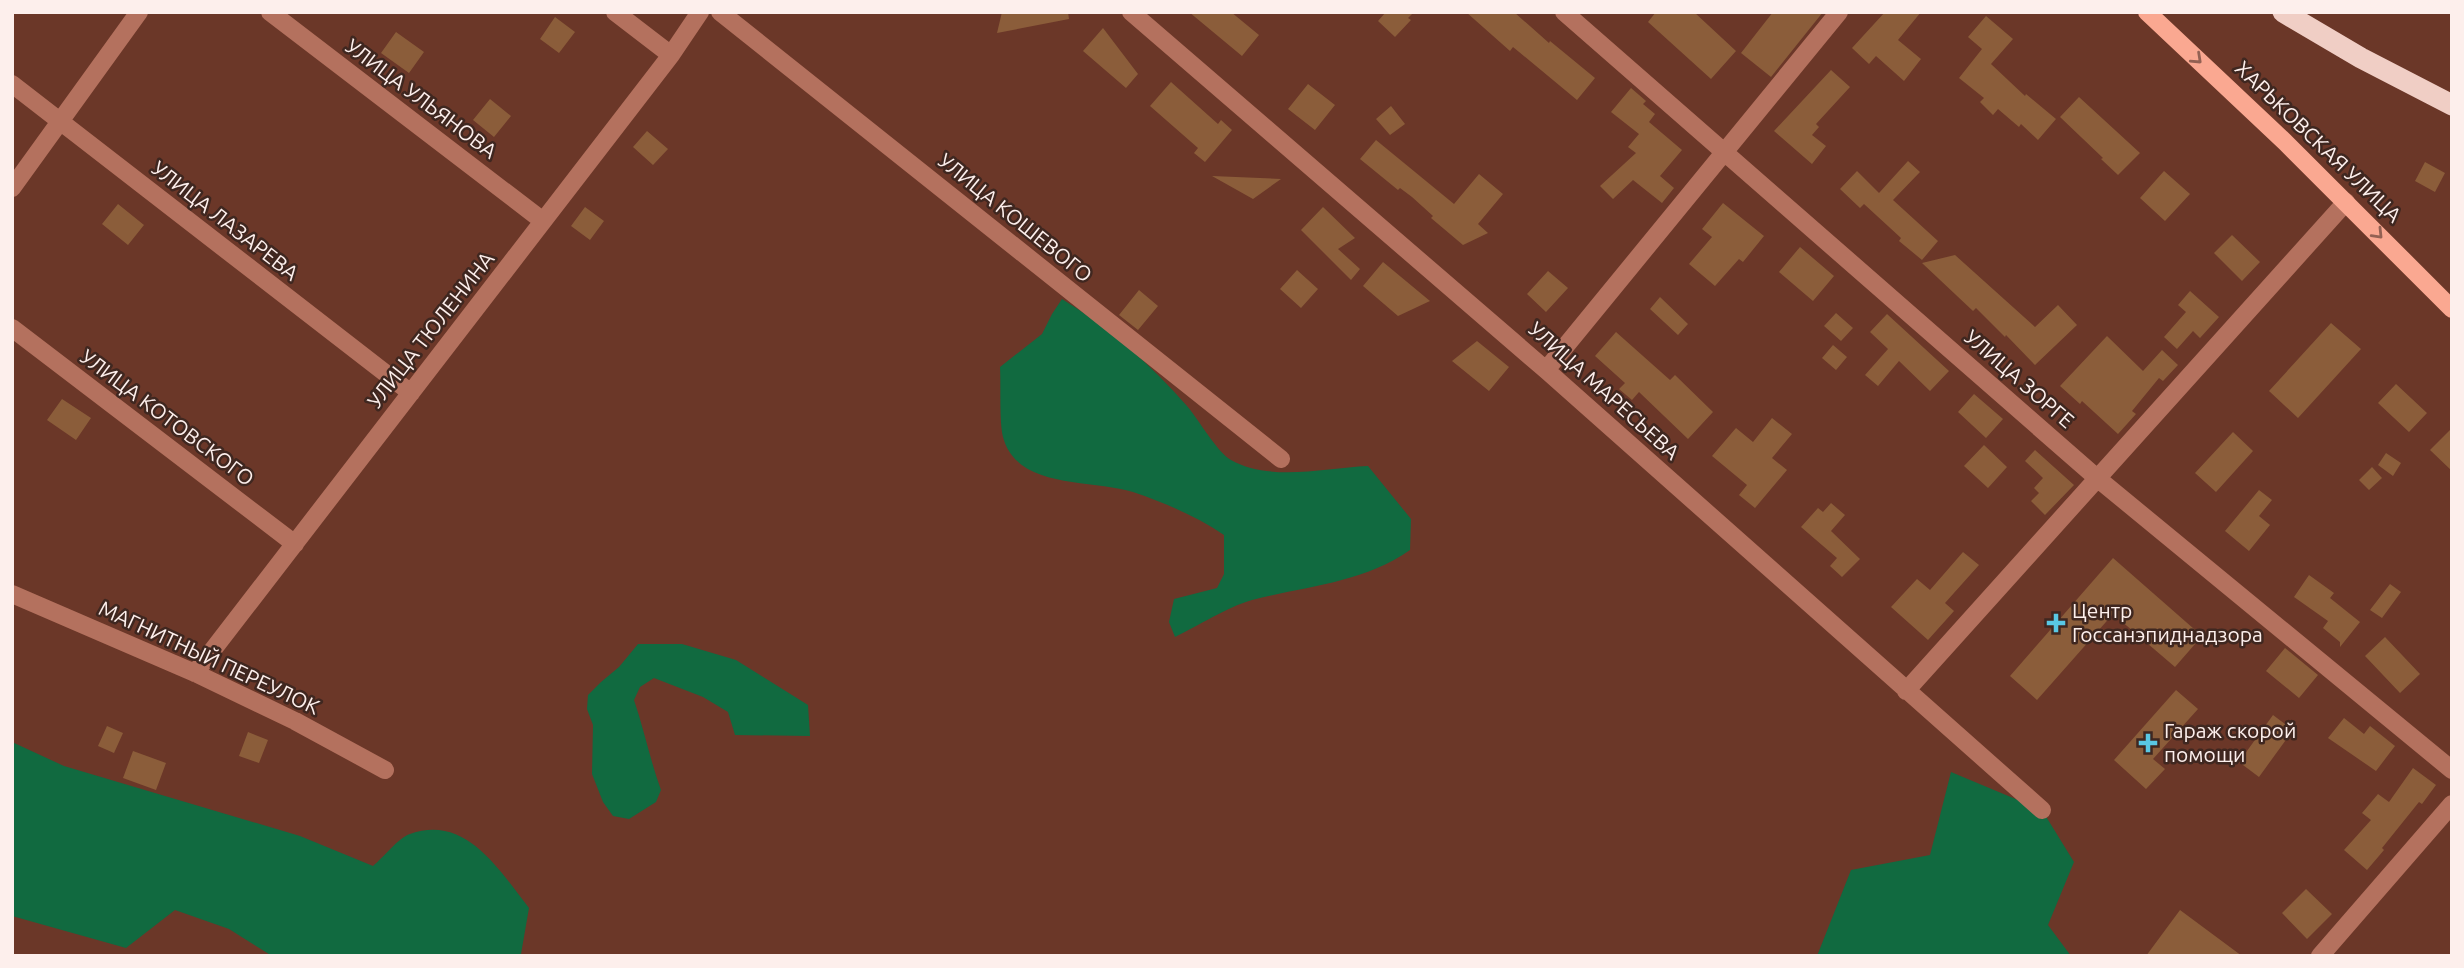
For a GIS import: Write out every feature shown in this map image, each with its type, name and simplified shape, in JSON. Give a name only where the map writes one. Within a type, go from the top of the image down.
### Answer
[{"type":"highway","points":[[2283,12],[2361,58],[2452,105]]},
{"type":"main road","name":"ХАРЬКОВСКАЯ УЛИЦА","points":[[2147,12],[2346,202],[2452,309]]},
{"type":"street","points":[[12,188],[139,12]]},
{"type":"street","name":"УЛИЦА УЛЬЯНОВА","points":[[270,12],[543,221]]},
{"type":"street","points":[[615,12],[671,55]]},
{"type":"street","name":"УЛИЦА ТЮЛЕНИНА","points":[[195,673],[671,55],[700,12]]},
{"type":"street","name":"УЛИЦА КОШЕВОГО","points":[[720,12],[1281,459]]},
{"type":"street","name":"УЛИЦА МАРЕСЬЕВА","points":[[1131,12],[1546,370],[2042,810]]},
{"type":"street","name":"УЛИЦА ЗОРГЕ","points":[[1564,12],[2097,478],[2452,770]]},
{"type":"street","points":[[1546,370],[1839,12]]},
{"type":"street","name":"УЛИЦА ЛАЗАРЕВА","points":[[12,84],[411,393]]},
{"type":"street","points":[[1906,691],[2346,202]]},
{"type":"street","name":"УЛИЦА КОТОВСКОГО","points":[[12,328],[295,544]]},
{"type":"street","name":"МАГНИТНЫЙ ПЕРЕУЛОК","points":[[12,594],[195,673],[295,721],[384,770]]},
{"type":"street","points":[[2320,956],[2452,804]]},
{"type":"green space","points":[[1062,299],[1097,322],[1159,376],[1231,460],[1246,467],[1280,472],[1368,466],[1411,519],[1410,550],[1354,577],[1242,603],[1175,637],[1169,622],[1174,599],[1217,588],[1224,574],[1224,535],[1180,510],[1133,492],[1058,480],[1039,474],[1023,466],[1011,454],[1003,437],[1000,367],[1042,334]]},
{"type":"green space","points":[[638,644],[682,644],[736,660],[808,705],[810,736],[735,735],[728,712],[703,697],[654,678],[640,687],[634,700],[661,790],[656,802],[629,819],[613,816],[603,802],[592,774],[593,725],[587,709],[588,695],[619,667]]},
{"type":"green space","points":[[12,742],[64,766],[300,836],[373,866],[396,843],[410,834],[430,830],[448,832],[479,849],[529,908],[521,954],[272,956],[229,929],[175,910],[126,948],[12,916]]},
{"type":"green space","points":[[1951,772],[2042,810],[2074,862],[2048,925],[2071,956],[1817,956],[1851,870],[1930,855]]},
{"type":"building","points":[[1002,12],[1068,12],[1069,19],[997,33]]},
{"type":"building","points":[[1189,12],[1231,12],[1259,35],[1242,56]]},
{"type":"building","points":[[1386,12],[1414,12],[1408,18],[1411,20],[1395,37],[1378,21]]},
{"type":"building","points":[[1466,12],[1514,12],[1595,78],[1577,100],[1513,47],[1510,51]]},
{"type":"building","points":[[1656,12],[1694,12],[1736,51],[1711,79],[1648,22]]},
{"type":"building","points":[[1773,12],[1823,12],[1771,77],[1741,53]]},
{"type":"building","points":[[1885,12],[1921,12],[1898,40],[1921,59],[1904,81],[1876,56],[1869,64],[1852,48]]},
{"type":"building","points":[[1986,16],[2013,39],[1991,64],[2025,96],[2026,94],[2056,119],[2038,140],[2021,124],[2019,127],[1998,109],[1993,115],[1980,102],[1984,98],[1959,78],[1982,49],[1968,37]]},
{"type":"building","points":[[555,17],[575,32],[559,53],[540,39]]},
{"type":"building","points":[[1103,28],[1138,74],[1126,88],[1083,51]]},
{"type":"building","points":[[396,32],[424,52],[409,73],[381,53]]},
{"type":"building","points":[[1831,70],[1850,87],[1816,124],[1819,127],[1812,135],[1826,146],[1812,164],[1774,131]]},
{"type":"building","points":[[1171,82],[1218,124],[1221,120],[1232,130],[1205,162],[1194,153],[1198,148],[1150,106]]},
{"type":"building","points":[[1308,84],[1335,105],[1315,130],[1288,109]]},
{"type":"building","points":[[1631,88],[1646,101],[1643,104],[1655,114],[1649,122],[1682,150],[1660,176],[1674,188],[1662,203],[1633,180],[1613,199],[1600,186],[1636,153],[1628,147],[1639,134],[1611,112]]},
{"type":"building","points":[[2079,97],[2140,153],[2118,175],[2060,117]]},
{"type":"building","points":[[490,99],[511,116],[494,137],[473,120]]},
{"type":"building","points":[[1391,106],[1405,124],[1390,135],[1376,119]]},
{"type":"building","points":[[647,131],[668,149],[653,165],[633,147]]},
{"type":"building","points":[[1376,140],[1454,204],[1479,174],[1503,194],[1478,224],[1488,233],[1463,245],[1431,218],[1433,216],[1412,197],[1400,188],[1398,190],[1360,159]]},
{"type":"building","points":[[1908,161],[1920,172],[1893,200],[1938,241],[1922,260],[1899,241],[1901,238],[1864,204],[1860,208],[1840,189],[1857,171],[1879,193]]},
{"type":"building","points":[[2425,162],[2445,173],[2435,192],[2415,181]]},
{"type":"building","points":[[2164,171],[2190,194],[2165,221],[2140,198]]},
{"type":"building","points":[[1212,176],[1281,179],[1253,199]]},
{"type":"building","points":[[1723,203],[1764,236],[1743,262],[1739,259],[1715,286],[1689,264],[1712,237],[1702,229]]},
{"type":"building","points":[[118,204],[144,225],[128,245],[102,224]]},
{"type":"building","points":[[585,207],[604,221],[590,240],[571,226]]},
{"type":"building","points":[[1323,207],[1355,238],[1338,249],[1360,269],[1351,280],[1301,230]]},
{"type":"building","points":[[2232,235],[2260,262],[2242,281],[2214,253]]},
{"type":"building","points":[[1800,247],[1834,276],[1813,301],[1779,272]]},
{"type":"building","points":[[1955,255],[2035,327],[2058,305],[2077,325],[2035,365],[2006,335],[2005,337],[1976,308],[1973,311],[1922,263]]},
{"type":"building","points":[[1383,262],[1430,301],[1398,316],[1363,286]]},
{"type":"building","points":[[1297,270],[1318,289],[1301,308],[1280,289]]},
{"type":"building","points":[[1548,271],[1568,288],[1546,312],[1527,294]]},
{"type":"building","points":[[1139,290],[1158,306],[1138,330],[1119,315]]},
{"type":"building","points":[[2190,291],[2219,317],[2200,338],[2193,331],[2177,349],[2164,337],[2186,312],[2178,305]]},
{"type":"building","points":[[1660,297],[1688,324],[1678,335],[1650,309]]},
{"type":"building","points":[[1836,313],[1853,328],[1841,341],[1824,326]]},
{"type":"building","points":[[1887,314],[1949,371],[1930,391],[1899,361],[1878,386],[1865,375],[1888,349],[1870,332]]},
{"type":"building","points":[[2331,323],[2361,349],[2298,418],[2269,391]]},
{"type":"building","points":[[1616,332],[1670,380],[1675,375],[1713,412],[1688,439],[1639,392],[1632,400],[1619,389],[1625,383],[1595,356]]},
{"type":"building","points":[[2107,336],[2143,371],[2162,350],[2178,365],[2163,381],[2159,378],[2132,411],[2136,414],[2118,434],[2082,401],[2080,404],[2060,386]]},
{"type":"building","points":[[1477,341],[1509,367],[1489,391],[1452,361]]},
{"type":"building","points":[[1833,345],[1847,357],[1836,370],[1822,358]]},
{"type":"building","points":[[2396,384],[2427,413],[2409,432],[2378,403]]},
{"type":"building","points":[[1974,394],[2003,419],[1986,438],[1958,412]]},
{"type":"building","points":[[62,399],[91,418],[76,440],[47,420]]},
{"type":"building","points":[[1772,418],[1792,434],[1772,458],[1787,470],[1755,508],[1739,495],[1747,485],[1712,456],[1736,428],[1753,442]]},
{"type":"building","points":[[2452,428],[2452,471],[2430,450]]},
{"type":"building","points":[[2233,432],[2253,451],[2216,492],[2195,473]]},
{"type":"building","points":[[1984,445],[2007,467],[1988,488],[1964,466]]},
{"type":"building","points":[[2035,450],[2074,485],[2045,515],[2031,501],[2039,493],[2034,488],[2043,478],[2025,461]]},
{"type":"building","points":[[2386,453],[2401,463],[2393,476],[2378,465]]},
{"type":"building","points":[[2372,467],[2382,478],[2369,490],[2359,480]]},
{"type":"building","points":[[2259,490],[2272,500],[2259,516],[2270,525],[2249,551],[2225,531]]},
{"type":"building","points":[[1831,503],[1845,515],[1831,531],[1860,559],[1842,577],[1830,566],[1837,558],[1801,527],[1818,508],[1823,512]]},
{"type":"building","points":[[1963,552],[1979,565],[1945,603],[1954,611],[1928,640],[1891,607],[1917,579],[1930,590]]},
{"type":"building","points":[[2113,558],[2202,636],[2175,667],[2113,614],[2037,700],[2010,676]]},
{"type":"building","points":[[2309,575],[2334,593],[2330,598],[2360,622],[2340,647],[2340,642],[2323,628],[2328,621],[2294,597]]},
{"type":"building","points":[[2390,584],[2401,592],[2382,618],[2370,610]]},
{"type":"building","points":[[2385,637],[2420,674],[2400,693],[2365,656]]},
{"type":"building","points":[[2285,648],[2318,675],[2299,698],[2266,671]]},
{"type":"building","points":[[2176,690],[2198,709],[2153,759],[2165,769],[2146,789],[2114,760]]},
{"type":"building","points":[[2273,715],[2293,730],[2259,777],[2239,762]]},
{"type":"building","points":[[2344,718],[2364,734],[2370,726],[2395,746],[2376,771],[2328,738]]},
{"type":"building","points":[[107,726],[123,733],[114,753],[98,746]]},
{"type":"building","points":[[248,732],[268,740],[259,763],[239,756]]},
{"type":"building","points":[[133,751],[166,763],[156,790],[123,778]]},
{"type":"building","points":[[2413,768],[2436,785],[2422,804],[2419,802],[2367,870],[2344,850],[2371,820],[2362,813],[2378,794],[2389,802]]},
{"type":"building","points":[[2306,889],[2332,914],[2307,939],[2282,913]]},
{"type":"building","points":[[2180,910],[2242,956],[2146,956]]},
{"type":"place","name":"Центр Госсанэпиднадзора","points":[[2056,623]]},
{"type":"place","name":"Гараж скорой помощи","points":[[2148,743]]}]
